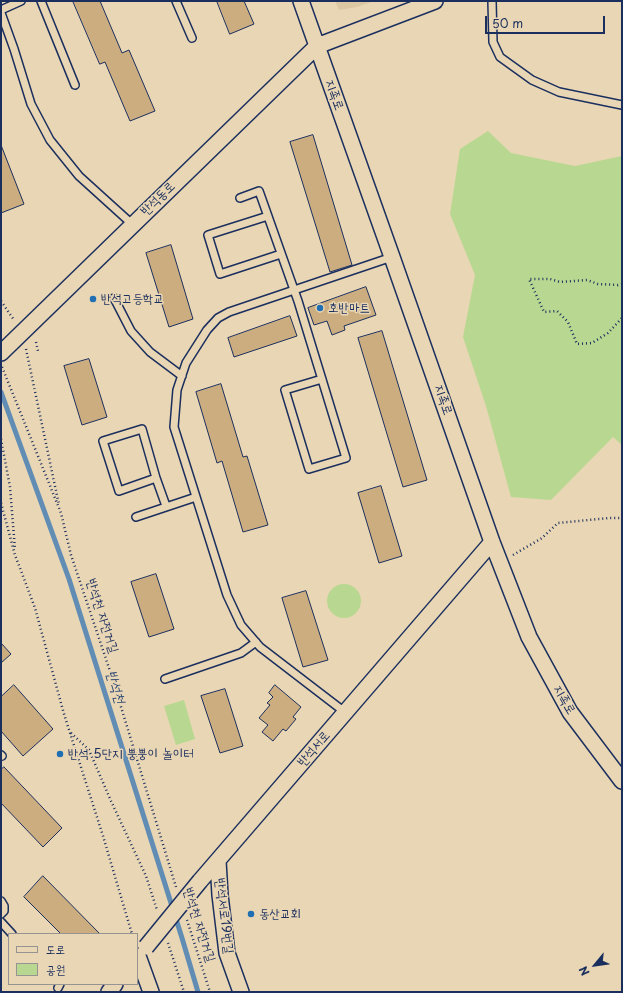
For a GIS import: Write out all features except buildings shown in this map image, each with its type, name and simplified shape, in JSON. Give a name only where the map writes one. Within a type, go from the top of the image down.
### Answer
[{"type":"street","name":"지족로","points":[[301,1],[492,542],[529,637],[570,712],[622,781]]},
{"type":"street","points":[[317,46],[435,1]]},
{"type":"street","name":"반석동로","points":[[1,353],[132,224],[317,46]]},
{"type":"street","name":"반석서로","points":[[140,953],[200,881],[218,862],[492,542]]},
{"type":"street","name":"반석서로19번길","points":[[218,862],[220,895],[227,953],[242,992]]},
{"type":"street","points":[[140,953],[151,992]]},
{"type":"lane","points":[[1,10],[21,1]]},
{"type":"lane","points":[[41,1],[75,85]]},
{"type":"lane","points":[[176,1],[192,38]]},
{"type":"lane","points":[[492,1],[493,42],[500,56],[532,80],[559,92],[622,105]]},
{"type":"lane","points":[[1,13],[31,104],[50,140],[79,176],[132,224]]},
{"type":"lane","points":[[240,198],[259,191],[294,290],[322,378],[346,458],[309,469],[285,390],[322,378]]},
{"type":"lane","points":[[268,216],[208,235],[220,274],[281,254]]},
{"type":"lane","points":[[346,713],[260,647],[241,625],[227,596],[174,427],[177,390],[186,363],[207,330],[218,318],[229,312],[392,256]]},
{"type":"lane","points":[[114,298],[131,331],[150,352],[182,376]]},
{"type":"lane","points":[[156,478],[119,491],[103,441],[142,429],[156,478],[166,506]]},
{"type":"lane","points":[[136,517],[196,497]]},
{"type":"lane","points":[[165,679],[241,653],[256,642]]},
{"type":"lane","points":[[1,901],[4,906],[4,911],[1,914]]},
{"type":"lane","points":[[1,922],[11,933]]},
{"type":"path","points":[[622,284],[618,286],[598,284],[587,280],[560,282],[550,279],[529,279],[544,312],[557,311],[568,322],[577,344],[592,343],[608,332],[622,318]]},
{"type":"path","points":[[1,301],[23,333],[61,513]]},
{"type":"path","points":[[36,342],[38,351]]},
{"type":"path","name":"반석천 자전거길","points":[[1,364],[61,513],[71,555],[110,674],[176,887]]},
{"type":"path","points":[[1,439],[10,487],[15,555]]},
{"type":"path","points":[[1,503],[15,555],[35,608],[70,731],[132,933]]},
{"type":"path","points":[[500,563],[542,538],[558,523],[622,518]]},
{"type":"path","points":[[70,731],[89,750],[146,876],[158,912]]},
{"type":"path","name":"반석천 자전거길","points":[[186,918],[210,992]]},
{"type":"path","points":[[168,941],[184,992]]},
{"type":"shaded area","points":[[335,1],[374,1],[357,7],[339,10]]},
{"type":"green space","points":[[488,131],[511,153],[575,166],[622,156],[622,445],[613,437],[551,500],[511,497],[486,406],[463,337],[475,275],[450,214],[460,149]]},
{"type":"green space","points":[[347,584],[354,586],[359,591],[361,601],[359,611],[354,616],[341,618],[334,616],[329,611],[327,598],[329,591],[334,586]]},
{"type":"green space","points":[[184,700],[195,739],[176,745],[164,706]]},
{"type":"waterway","name":"반석천","points":[[1,392],[69,579],[198,992]]},
{"type":"place","name":"반석고등학교","points":[[93,299]]},
{"type":"place","name":"호반마트","points":[[320,308]]},
{"type":"place","name":"반석 5단지 뿡뿡이 놀이터","points":[[60,754]]},
{"type":"place","name":"동산교회","points":[[251,914]]}]
